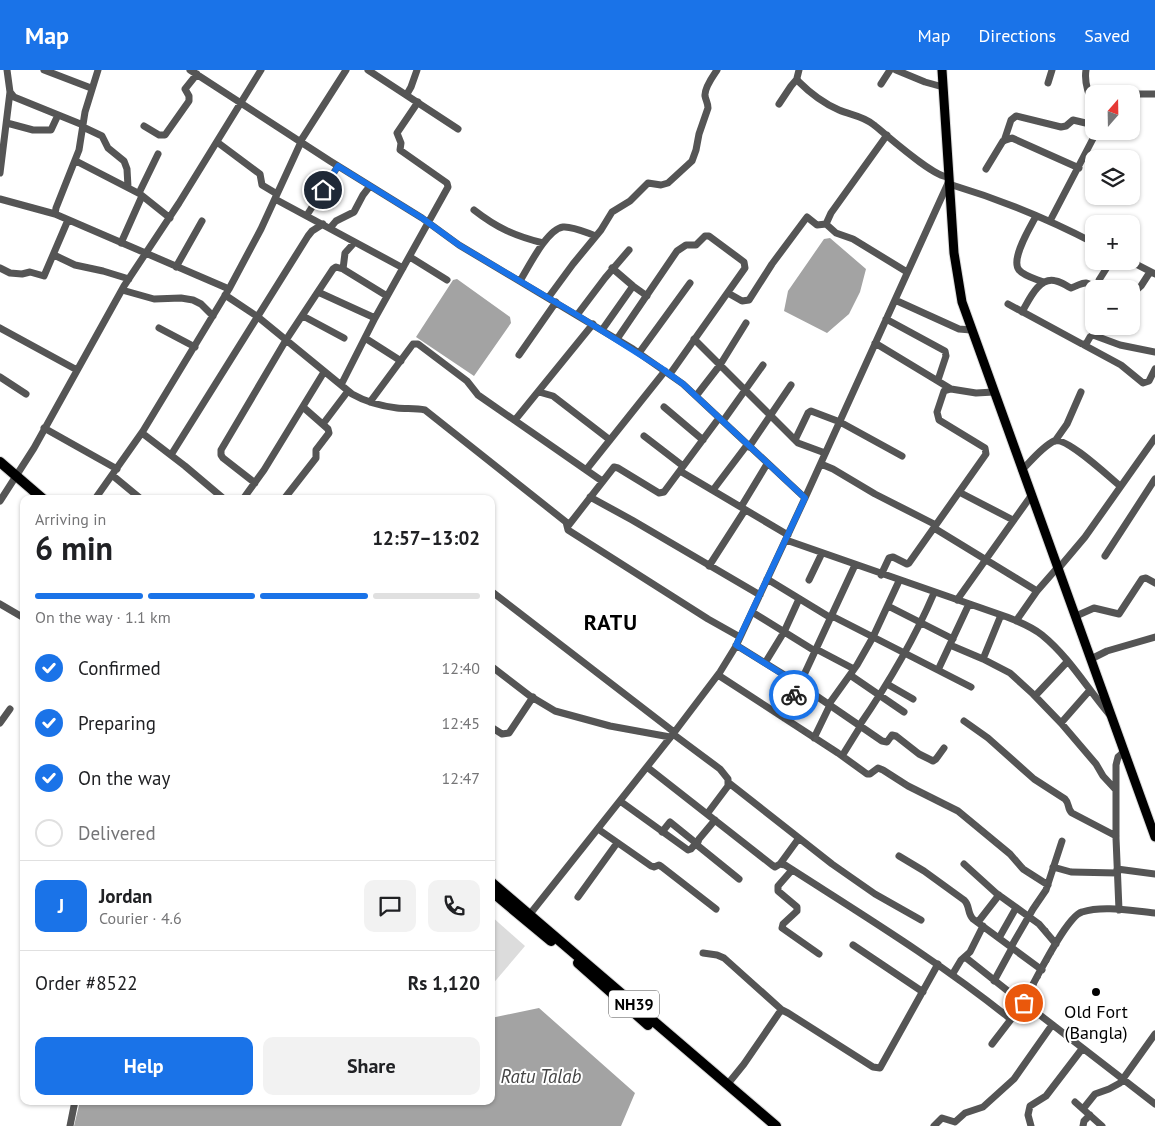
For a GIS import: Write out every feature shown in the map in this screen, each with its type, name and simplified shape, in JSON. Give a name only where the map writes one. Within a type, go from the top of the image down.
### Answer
[{"type":"highway","points":[[0,462],[30,495]]},
{"type":"highway","points":[[0,469],[37,495]]},
{"type":"highway","name":"NH39","points":[[495,885],[776,1126]]},
{"type":"highway","name":"NH39","points":[[495,894],[766,1126]]},
{"type":"main road","points":[[942,70],[954,253],[962,302],[1155,837]]},
{"type":"street","points":[[0,173],[10,92],[6,70]]},
{"type":"street","points":[[44,70],[91,88]]},
{"type":"street","points":[[55,214],[76,161],[91,88],[98,70]]},
{"type":"street","points":[[190,70],[240,104],[429,223],[459,245],[593,324],[667,372],[696,396],[805,498]]},
{"type":"street","points":[[0,501],[44,428],[122,290],[170,218],[261,70]]},
{"type":"street","points":[[98,495],[142,433],[214,316],[261,229],[300,142],[346,70]]},
{"type":"street","points":[[368,70],[458,129]]},
{"type":"street","points":[[407,94],[417,70]]},
{"type":"street","points":[[548,298],[612,212],[630,201],[646,184],[668,183],[692,161],[708,108],[705,97],[706,92],[718,70]]},
{"type":"street","points":[[779,104],[797,80],[799,70]]},
{"type":"street","points":[[881,84],[890,70]]},
{"type":"street","points":[[896,70],[943,87]]},
{"type":"street","points":[[1048,83],[1052,70]]},
{"type":"street","points":[[1086,70],[1087,85]]},
{"type":"street","points":[[144,126],[159,135],[165,135],[189,100],[186,89],[197,74]]},
{"type":"street","points":[[797,80],[836,109],[870,122],[906,152],[939,175],[973,191],[1050,221],[1085,238]]},
{"type":"street","points":[[10,92],[14,97],[102,136],[108,148],[124,161],[128,187]]},
{"type":"street","points":[[1140,94],[1155,94]]},
{"type":"street","points":[[341,385],[375,318],[429,223],[448,184],[400,150],[401,141],[397,134],[418,102]]},
{"type":"street","points":[[7,123],[33,130],[51,130],[58,115]]},
{"type":"street","points":[[986,169],[1004,141],[1011,120],[1016,116],[1061,127],[1066,126],[1073,120],[1085,123]]},
{"type":"street","points":[[826,224],[831,213],[887,135]]},
{"type":"street","points":[[1004,141],[1007,139],[1017,140],[1079,168]]},
{"type":"street","points":[[1050,221],[1093,140]]},
{"type":"street","points":[[217,142],[260,174],[262,185],[276,196],[354,243],[403,268]]},
{"type":"street","points":[[121,242],[158,154]]},
{"type":"street","points":[[76,161],[128,187],[170,218]]},
{"type":"street","points":[[307,215],[338,166]]},
{"type":"street","points":[[530,914],[718,675],[736,645],[787,538],[949,180]]},
{"type":"street","points":[[171,455],[308,236],[312,231],[354,212],[362,195],[370,186]]},
{"type":"street","points":[[0,199],[55,214],[121,242],[227,292],[348,391],[370,402],[397,408],[425,410],[559,516],[571,532],[708,619],[740,637]]},
{"type":"street","points":[[474,210],[489,222],[504,230],[543,243]]},
{"type":"street","points":[[1036,216],[1020,248],[1018,269],[1043,282],[1054,280],[1071,288],[1085,282]]},
{"type":"street","points":[[728,293],[747,302],[804,219],[810,218],[817,225],[826,224],[836,233],[853,239],[907,272]]},
{"type":"street","points":[[0,268],[10,273],[22,274],[30,272],[44,276],[68,220]]},
{"type":"street","points":[[176,267],[202,221]]},
{"type":"street","points":[[520,281],[543,243],[555,230],[564,227],[596,236]]},
{"type":"street","points":[[586,470],[694,339],[744,270],[745,264],[706,236],[696,245],[686,246],[677,251],[617,339]]},
{"type":"street","points":[[343,269],[345,253],[354,243]]},
{"type":"street","points":[[577,315],[612,268],[629,250]]},
{"type":"street","points":[[54,255],[75,265],[129,279]]},
{"type":"street","points":[[410,257],[447,280]]},
{"type":"street","points":[[1140,266],[1153,273],[1140,287]]},
{"type":"street","points":[[255,483],[223,458],[221,450],[286,340],[334,268],[343,269],[387,296]]},
{"type":"street","points":[[612,268],[647,296]]},
{"type":"street","points":[[1022,312],[1043,282]]},
{"type":"street","points":[[639,353],[690,283]]},
{"type":"street","points":[[602,330],[633,286]]},
{"type":"street","points":[[122,290],[154,299],[181,298],[193,300],[201,304],[214,316]]},
{"type":"street","points":[[318,292],[375,318]]},
{"type":"street","points":[[895,300],[959,329],[971,330]]},
{"type":"street","points":[[519,355],[556,302]]},
{"type":"street","points":[[1008,304],[1121,365],[1143,383],[1149,381],[1155,369]]},
{"type":"street","points":[[302,316],[344,338]]},
{"type":"street","points":[[886,319],[945,351],[946,356],[938,380]]},
{"type":"street","points":[[696,396],[720,365],[746,323]]},
{"type":"street","points":[[515,420],[593,324]]},
{"type":"street","points":[[0,328],[77,370]]},
{"type":"street","points":[[158,328],[195,347]]},
{"type":"street","points":[[1084,345],[1093,335],[1120,345],[1155,352]]},
{"type":"street","points":[[365,338],[400,361]]},
{"type":"street","points":[[694,339],[795,440],[803,446],[825,453]]},
{"type":"street","points":[[876,342],[950,389]]},
{"type":"street","points":[[370,402],[413,344],[418,344],[467,381],[478,395],[602,481]]},
{"type":"street","points":[[568,526],[612,468],[616,467],[651,489],[662,493],[763,365]]},
{"type":"street","points":[[246,495],[324,372]]},
{"type":"street","points":[[0,376],[26,394]]},
{"type":"street","points":[[713,490],[748,446],[792,385]]},
{"type":"street","points":[[881,575],[889,558],[893,557],[907,564],[909,563],[986,454],[987,450],[939,420],[937,412],[944,391],[950,389],[976,393],[994,392]]},
{"type":"street","points":[[323,424],[348,391]]},
{"type":"street","points":[[539,392],[553,396],[610,440]]},
{"type":"street","points":[[1022,470],[1055,441],[1066,424],[1081,392]]},
{"type":"street","points":[[287,495],[316,457],[316,450],[329,432],[323,424],[303,407]]},
{"type":"street","points":[[664,407],[703,440]]},
{"type":"street","points":[[795,440],[810,411],[815,411],[840,422],[902,456]]},
{"type":"street","points":[[44,428],[115,472],[137,495]]},
{"type":"street","points":[[142,433],[219,495]]},
{"type":"street","points":[[644,436],[681,469],[787,538],[881,575],[1001,615],[1042,635],[1067,662],[1110,715]]},
{"type":"street","points":[[1016,621],[1037,591],[1085,537],[1155,438]]},
{"type":"street","points":[[1055,441],[1071,446],[1120,486]]},
{"type":"street","points":[[709,566],[767,464]]},
{"type":"street","points":[[820,464],[833,469],[935,527],[1037,591]]},
{"type":"street","points":[[1105,556],[1155,478]]},
{"type":"street","points":[[959,492],[1013,520]]},
{"type":"street","points":[[957,600],[1031,496]]},
{"type":"street","points":[[590,497],[760,595]]},
{"type":"street","points":[[809,580],[822,553]]},
{"type":"street","points":[[784,718],[798,684],[832,617],[855,565]]},
{"type":"street","points":[[1076,616],[1094,608],[1119,614],[1142,579],[1146,578],[1155,582]]},
{"type":"street","points":[[767,579],[832,617],[971,687]]},
{"type":"street","points":[[814,738],[829,705],[873,637],[899,581]]},
{"type":"street","points":[[495,593],[672,735],[724,773],[728,783],[799,838],[875,894],[921,920]]},
{"type":"street","points":[[842,756],[922,623],[934,593]]},
{"type":"street","points":[[765,663],[784,632],[799,599]]},
{"type":"street","points":[[0,604],[20,616]]},
{"type":"street","points":[[938,670],[969,604]]},
{"type":"street","points":[[888,606],[922,623],[983,660],[1010,673],[1061,723],[1115,789]]},
{"type":"street","points":[[752,612],[852,672],[879,697],[904,712]]},
{"type":"street","points":[[983,660],[1001,615]]},
{"type":"street","points":[[1091,659],[1107,651],[1155,637]]},
{"type":"street","points":[[736,645],[884,742],[887,742],[892,735],[896,736],[919,754],[933,761],[936,760],[944,748]]},
{"type":"street","points":[[1035,696],[1067,662]]},
{"type":"street","points":[[495,670],[533,697],[565,715],[610,726],[672,735]]},
{"type":"street","points":[[718,675],[867,774],[878,768],[883,770],[908,786],[958,811],[1010,854],[1028,873],[1048,885]]},
{"type":"street","points":[[887,684],[913,699]]},
{"type":"street","points":[[1061,723],[1090,690]]},
{"type":"street","points":[[495,730],[502,734],[509,733],[533,697]]},
{"type":"street","points":[[0,723],[10,709]]},
{"type":"street","points":[[964,721],[988,738],[1034,779],[1065,799],[1070,811],[1116,836]]},
{"type":"street","points":[[1119,910],[1115,789],[1117,760],[1124,752]]},
{"type":"street","points":[[647,767],[772,865],[777,866],[780,864],[799,838]]},
{"type":"street","points":[[707,814],[728,783]]},
{"type":"street","points":[[620,801],[688,850],[691,850],[715,820]]},
{"type":"street","points":[[662,832],[670,822],[696,842],[699,848],[739,879]]},
{"type":"street","points":[[598,829],[651,866],[659,865],[662,867],[716,909]]},
{"type":"street","points":[[994,981],[1048,885],[1052,867],[1062,841]]},
{"type":"street","points":[[578,897],[617,843]]},
{"type":"street","points":[[899,856],[924,871],[967,902],[969,915],[1042,970]]},
{"type":"street","points":[[780,864],[859,911],[938,964],[1012,1018]]},
{"type":"street","points":[[964,864],[999,895],[1045,929],[1056,944]]},
{"type":"street","points":[[1052,867],[1071,872],[1117,871],[1155,874]]},
{"type":"street","points":[[792,870],[778,886],[778,891],[797,907],[797,912],[782,928],[819,954]]},
{"type":"street","points":[[952,975],[961,960],[970,952],[980,924],[999,895]]},
{"type":"street","points":[[999,938],[1016,908]]},
{"type":"street","points":[[992,1044],[1023,1004],[1064,929],[1076,915],[1089,910],[1119,910],[1155,914]]},
{"type":"street","points":[[853,945],[923,992]]},
{"type":"street","points":[[703,953],[724,958],[782,1010],[878,1069],[898,1038],[938,964]]},
{"type":"street","points":[[965,957],[1023,1004],[1027,1005],[1155,1104]]},
{"type":"street","points":[[727,1085],[782,1010]]},
{"type":"street","points":[[934,1126],[942,1118],[955,1122],[965,1113],[983,1107],[1014,1079],[1052,1026]]},
{"type":"street","points":[[1083,1109],[1095,1094],[1109,1089],[1122,1080],[1155,1034]]},
{"type":"street","points":[[1032,1126],[1028,1115],[1030,1106],[1046,1096],[1082,1049]]},
{"type":"street","points":[[1075,1102],[1102,1126]]},
{"type":"street","points":[[70,1126],[74,1105]]},
{"type":"street","points":[[1083,1126],[1084,1121],[1090,1115]]},
{"type":"shaded area","points":[[495,920],[525,946],[495,981]]},
{"type":"water","points":[[830,238],[866,269],[860,292],[849,314],[827,333],[784,311],[788,291],[824,239]]},
{"type":"water","points":[[457,279],[510,317],[511,323],[474,376],[416,337],[453,280]]},
{"type":"water","name":"Ratu Talab","points":[[539,1008],[635,1093],[621,1126],[74,1126],[79,1105],[495,1105],[495,1017]]},
{"type":"way so far","points":[[794,695],[784,718],[868,775],[875,769],[880,768],[908,786],[947,804],[988,834],[1028,873],[1048,885],[1029,917],[1045,929],[1056,944],[1024,1003]]},
{"type":"place","name":"Old Fort (Bangla)","points":[[1096,992]]},
{"type":"district","name":"RATU","points":[[611,622]]},
{"type":"route","points":[[323,190],[338,166],[422,218],[459,245],[633,349],[683,384],[805,498],[736,645],[798,684],[794,695]]}]
